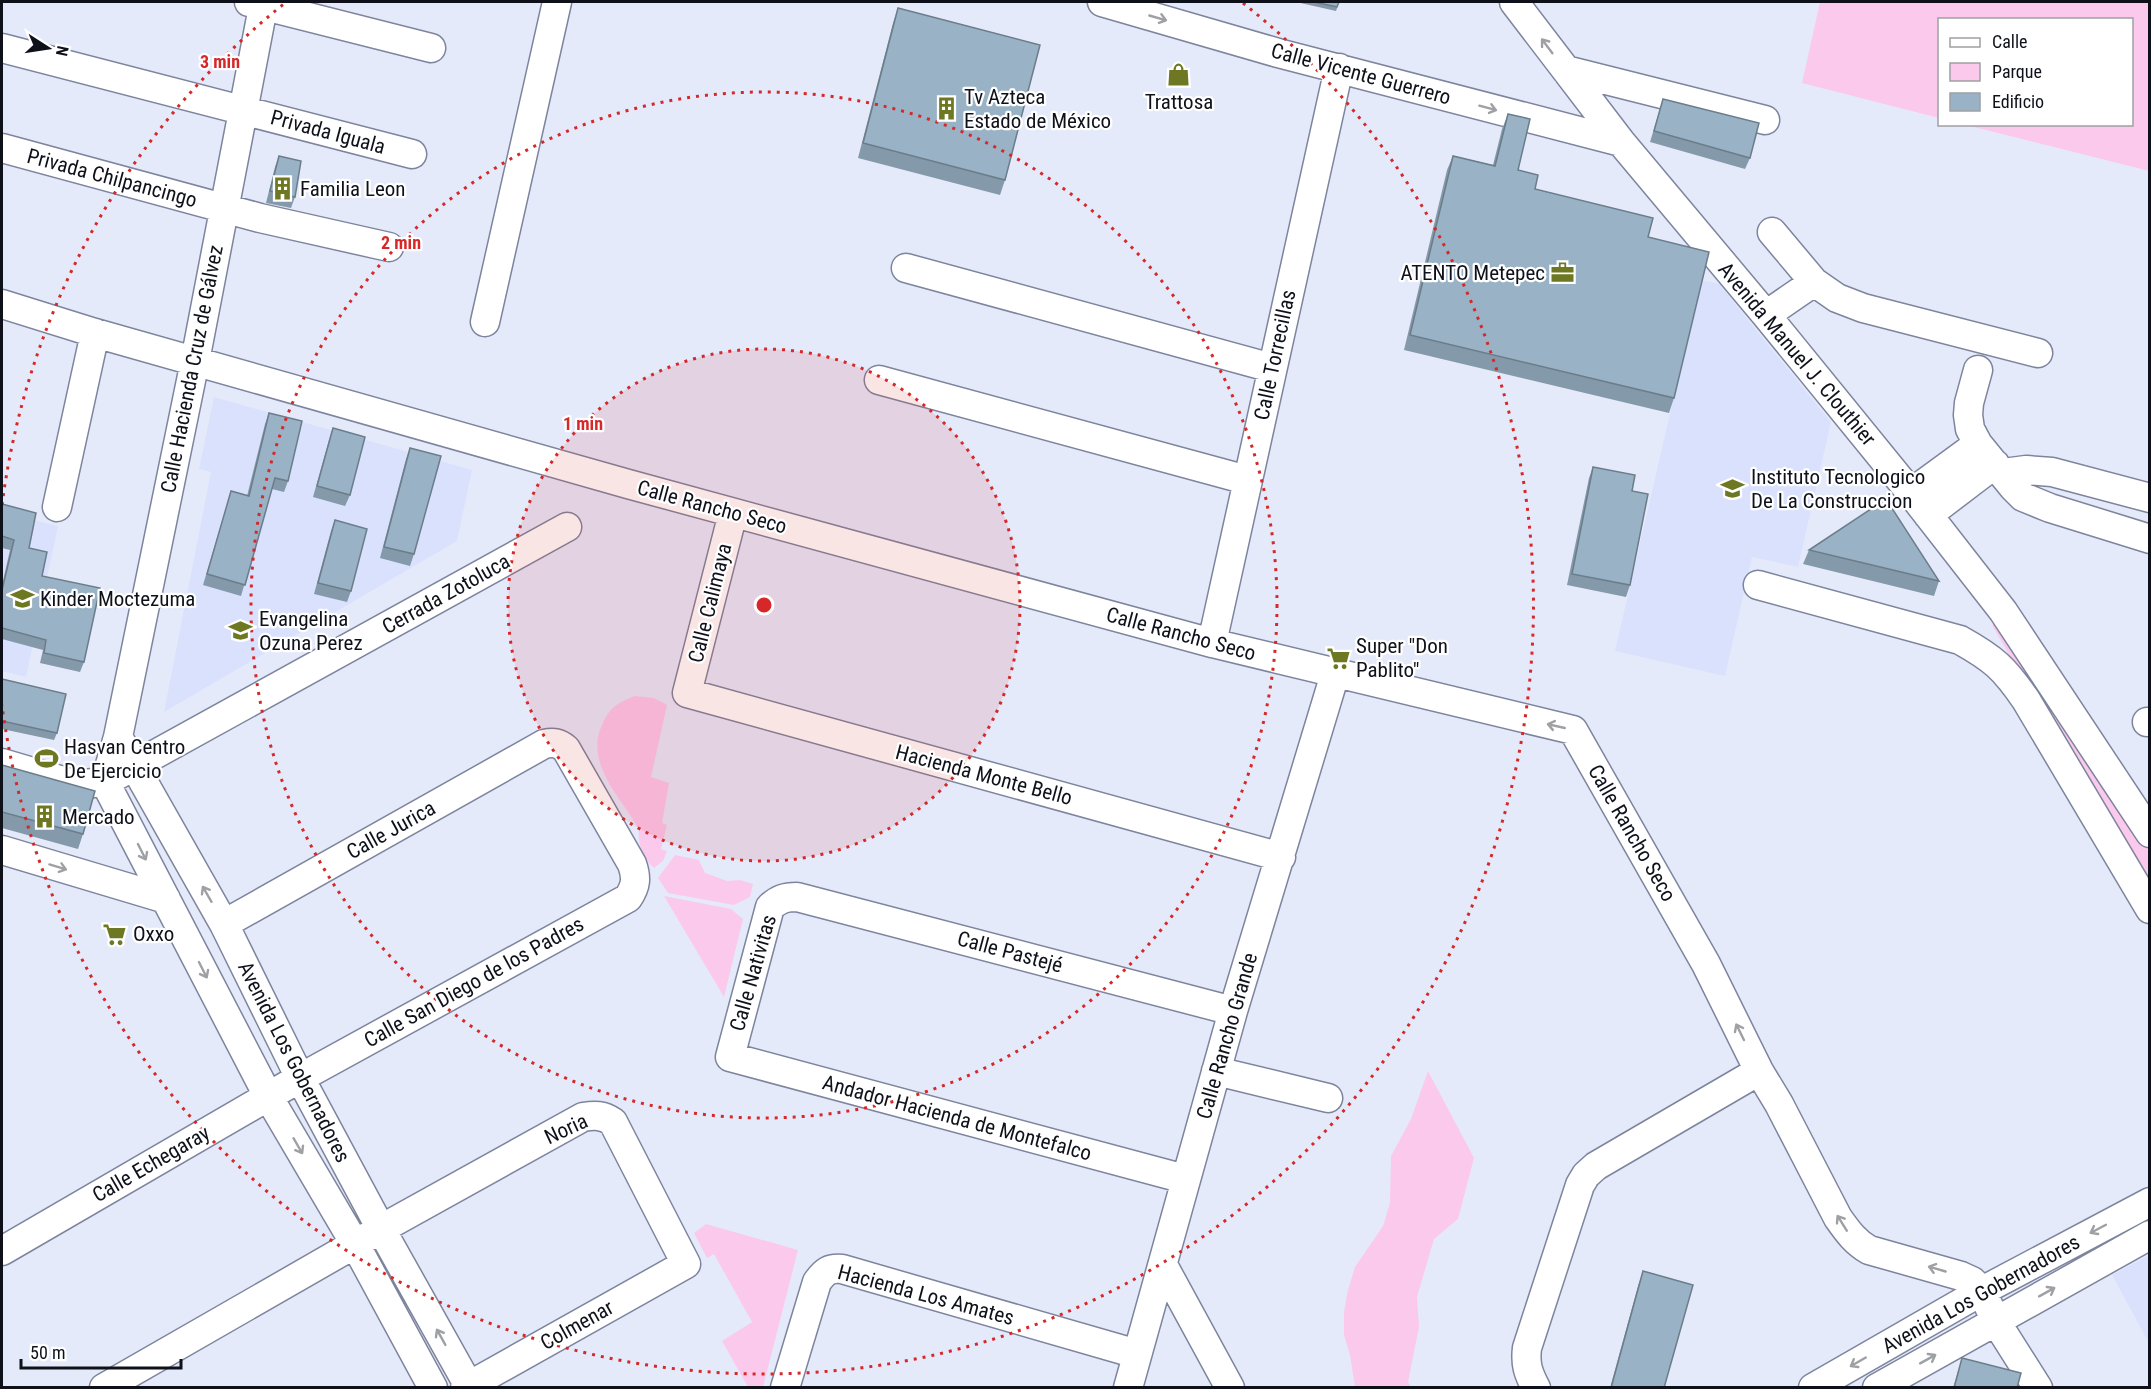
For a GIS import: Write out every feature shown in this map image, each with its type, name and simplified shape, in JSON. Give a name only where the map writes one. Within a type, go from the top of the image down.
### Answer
[{"type":"street","points":[[485,322],[557,2]]},
{"type":"street","name":"Calle Vicente Guerrero","points":[[1102,2],[1278,53],[1621,142]]},
{"type":"street","name":"Avenida Manuel J. Clouthier","points":[[1514,2],[1621,142],[1911,493],[2003,611],[2150,833]]},
{"type":"street","points":[[258,3],[431,48]]},
{"type":"street","name":"Calle Hacienda Cruz de Gálvez","points":[[105,782],[118,737],[195,361],[223,208],[244,110],[258,3]]},
{"type":"street","name":"Privada Iguala","points":[[2,48],[412,154]]},
{"type":"street","name":"Calle Torrecillas","points":[[1212,643],[1339,68]]},
{"type":"street","points":[[1566,70],[1765,120]]},
{"type":"street","name":"Privada Chilpancingo","points":[[2,148],[223,208],[390,247]]},
{"type":"street","points":[[1772,232],[1814,282],[1837,298],[1863,308],[2038,353]]},
{"type":"street","points":[[906,268],[1272,368]]},
{"type":"street","points":[[1766,315],[1814,282]]},
{"type":"street","name":"Calle Rancho Seco","points":[[2,304],[95,333],[733,513],[1212,643],[1573,730],[1706,964],[1759,1071],[1779,1104],[1838,1218],[1857,1243],[1869,1250],[1961,1276],[1972,1281],[1982,1291]]},
{"type":"street","points":[[57,507],[95,333]]},
{"type":"street","points":[[1978,370],[1969,403],[1970,429],[2013,487],[2023,496],[2041,504],[2150,539]]},
{"type":"street","points":[[879,380],[1247,480]]},
{"type":"street","points":[[1928,515],[1992,460]]},
{"type":"street","points":[[1911,493],[1992,460],[2026,470],[2052,472],[2150,498]]},
{"type":"street","name":"Calle Calimaya","points":[[687,693],[733,513]]},
{"type":"street","name":"Cerrada Zotoluca","points":[[136,767],[567,527]]},
{"type":"street","points":[[1758,585],[1960,640],[1989,657],[2008,674],[2026,700],[2150,909]]},
{"type":"street","name":"Calle Rancho Grande","points":[[1163,1265],[1233,1011],[1335,674]]},
{"type":"street","name":"Hacienda Monte Bello","points":[[687,693],[1281,856]]},
{"type":"street","points":[[2,763],[70,783],[105,782],[136,767],[118,737]]},
{"type":"street","name":"Calle Jurica","points":[[224,924],[544,744],[553,742],[566,749],[632,864],[637,877]]},
{"type":"street","name":"Avenida Los Gobernadores","points":[[136,767],[224,924],[300,1078],[468,1387]]},
{"type":"street","name":"Avenida Los Gobernadores","points":[[105,782],[268,1096],[355,1244],[433,1388]]},
{"type":"street","points":[[2,850],[166,899]]},
{"type":"street","name":"Calle San Diego de los Padres","points":[[300,1078],[628,898],[637,877]]},
{"type":"street","name":"Calle Pastejé","points":[[786,897],[797,897],[1233,1011]]},
{"type":"street","name":"Calle Nativitas","points":[[730,1057],[770,907],[786,897]]},
{"type":"street","name":"Andador Hacienda de Montefalco","points":[[730,1057],[1185,1179]]},
{"type":"street","points":[[1216,1071],[1328,1098]]},
{"type":"street","points":[[1536,1388],[1525,1361],[1527,1348],[1575,1200],[1586,1175],[1596,1166],[1759,1071]]},
{"type":"street","name":"Calle Echegaray","points":[[2,1251],[300,1078]]},
{"type":"street","name":"Noria","points":[[104,1388],[381,1229],[583,1117],[597,1115],[613,1122],[686,1264]]},
{"type":"street","name":"Avenida Los Gobernadores","points":[[1813,1388],[1982,1291],[2150,1202]]},
{"type":"street","name":"Avenida Los Gobernadores","points":[[1877,1388],[2150,1235]]},
{"type":"street","name":"Colmenar","points":[[468,1387],[686,1264]]},
{"type":"street","points":[[1128,1388],[1163,1265]]},
{"type":"street","points":[[1163,1265],[1230,1388]]},
{"type":"street","name":"Hacienda Los Amates","points":[[787,1384],[817,1282],[824,1272],[831,1268],[842,1269],[1137,1354]]},
{"type":"street","points":[[1982,1291],[1995,1320],[2038,1388]]},
{"type":"shaded area","name":"Instituto Tecnologico De La Construccion","points":[[1701,280],[1719,284],[1831,422],[1798,567],[1752,557],[1725,676],[1615,651]]},
{"type":"shaded area","name":"Evangelina Ozuna Perez","points":[[214,397],[472,470],[457,541],[164,712],[211,472],[199,469]]},
{"type":"shaded area","name":"Kinder Moctezuma","points":[[2,512],[58,526],[26,677],[2,671]]},
{"type":"shaded area","points":[[2149,1255],[2149,1343],[2112,1275]]},
{"type":"green space","points":[[1820,2],[2149,2],[2149,171],[1970,126],[2133,126],[2133,18],[1938,18],[1938,118],[1802,83]]},
{"type":"green space","points":[[1997,622],[2149,852],[2149,898],[1992,625]]},
{"type":"green space","points":[[635,696],[654,698],[667,705],[651,777],[669,783],[662,823],[667,825],[661,849],[667,851],[663,861],[654,868],[644,856],[639,840],[639,829],[607,780],[598,753],[598,739],[608,714],[619,704]]},
{"type":"green space","points":[[675,855],[699,860],[705,873],[727,881],[740,880],[753,884],[750,897],[734,905],[668,893],[658,878]]},
{"type":"green space","points":[[664,896],[731,909],[743,919],[724,997]]},
{"type":"green space","points":[[1428,1071],[1474,1158],[1458,1219],[1434,1239],[1417,1297],[1419,1327],[1408,1382],[1411,1387],[1355,1387],[1344,1335],[1344,1312],[1348,1290],[1355,1267],[1383,1226],[1390,1203],[1391,1156],[1411,1119]]},
{"type":"green space","points":[[706,1224],[798,1250],[763,1387],[748,1387],[722,1341],[752,1322],[714,1254],[707,1258],[694,1233]]},
{"type":"building","points":[[1314,2],[1339,2],[1337,7]]},
{"type":"building","name":"Tv Azteca Estado de México","points":[[898,8],[1040,45],[1005,180],[863,143]]},
{"type":"building","points":[[1663,99],[1759,123],[1750,158],[1654,131]]},
{"type":"building","name":"ATENTO Metepec","points":[[1508,114],[1530,119],[1518,170],[1538,175],[1535,189],[1653,218],[1648,237],[1709,252],[1674,398],[1410,335],[1453,156],[1495,166]]},
{"type":"building","points":[[279,156],[301,161],[295,197],[270,191]]},
{"type":"building","points":[[269,413],[302,421],[288,481],[275,478],[245,585],[207,574],[231,491],[249,496]]},
{"type":"building","points":[[333,428],[365,437],[350,495],[317,486]]},
{"type":"building","points":[[410,448],[441,456],[414,554],[384,547]]},
{"type":"building","points":[[1593,467],[1635,475],[1632,491],[1648,494],[1630,585],[1572,574]]},
{"type":"building","points":[[1886,499],[1939,581],[1809,550]]},
{"type":"building","points":[[2,504],[36,513],[29,548],[47,552],[42,576],[100,588],[84,662],[44,653],[46,640],[2,628],[2,590],[14,540],[2,536]]},
{"type":"building","points":[[335,520],[367,529],[351,591],[318,583]]},
{"type":"building","points":[[2,679],[66,694],[57,733],[2,721]]},
{"type":"building","name":"Mercado","points":[[2,765],[95,791],[83,834],[2,812]]},
{"type":"building","points":[[1643,1271],[1693,1285],[1664,1388],[1611,1388]]},
{"type":"building","points":[[1962,1358],[2021,1373],[2017,1388],[1954,1388]]},
{"type":"place","name":"Trattosa","points":[[1179,74]]},
{"type":"place","name":"Tv Azteca Estado de México","points":[[946,109]]},
{"type":"place","name":"Familia Leon","points":[[282,189]]},
{"type":"place","name":"ATENTO Metepec","points":[[1563,273]]},
{"type":"place","name":"Instituto Tecnologico De La Construccion","points":[[1733,489]]},
{"type":"place","name":"Kinder Moctezuma","points":[[22,599]]},
{"type":"place","name":"Evangelina Ozuna Perez","points":[[241,631]]},
{"type":"place","name":"Super \"Don Pablito\"","points":[[1338,658]]},
{"type":"place","name":"Hasvan Centro De Ejercicio","points":[[46,759]]},
{"type":"place","name":"Mercado","points":[[44,817]]},
{"type":"place","name":"Oxxo","points":[[115,934]]}]
